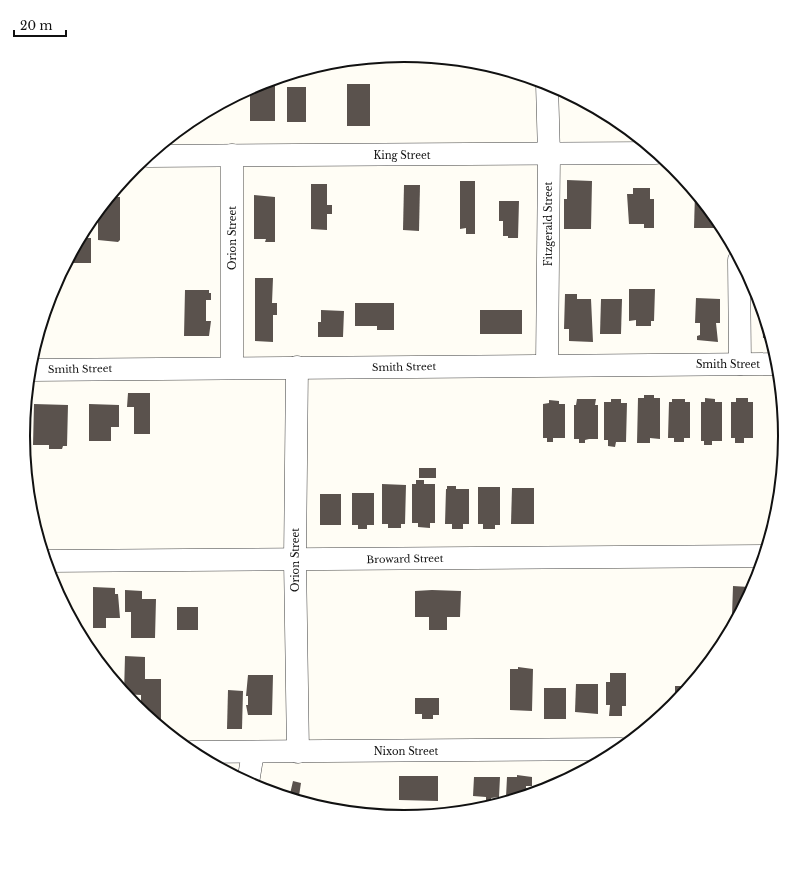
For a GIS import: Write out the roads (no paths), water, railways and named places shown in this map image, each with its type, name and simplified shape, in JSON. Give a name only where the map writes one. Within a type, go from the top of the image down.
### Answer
[{"type":"street","name":"Fitzgerald Street","points":[[547,91],[549,155],[547,365]]},
{"type":"street","name":"King Street","points":[[156,156],[549,155],[649,153]]},
{"type":"street","name":"Orion Street","points":[[232,155],[232,368]]},
{"type":"street","points":[[739,271],[740,364]]},
{"type":"street","name":"Smith Street","points":[[36,370],[771,364]]},
{"type":"street","name":"Orion Street","points":[[297,368],[295,560],[298,752]]},
{"type":"street","name":"Broward Street","points":[[51,561],[758,556]]},
{"type":"street","name":"Nixon Street","points":[[204,752],[609,749]]},
{"type":"street","points":[[249,777],[253,752]]}]
